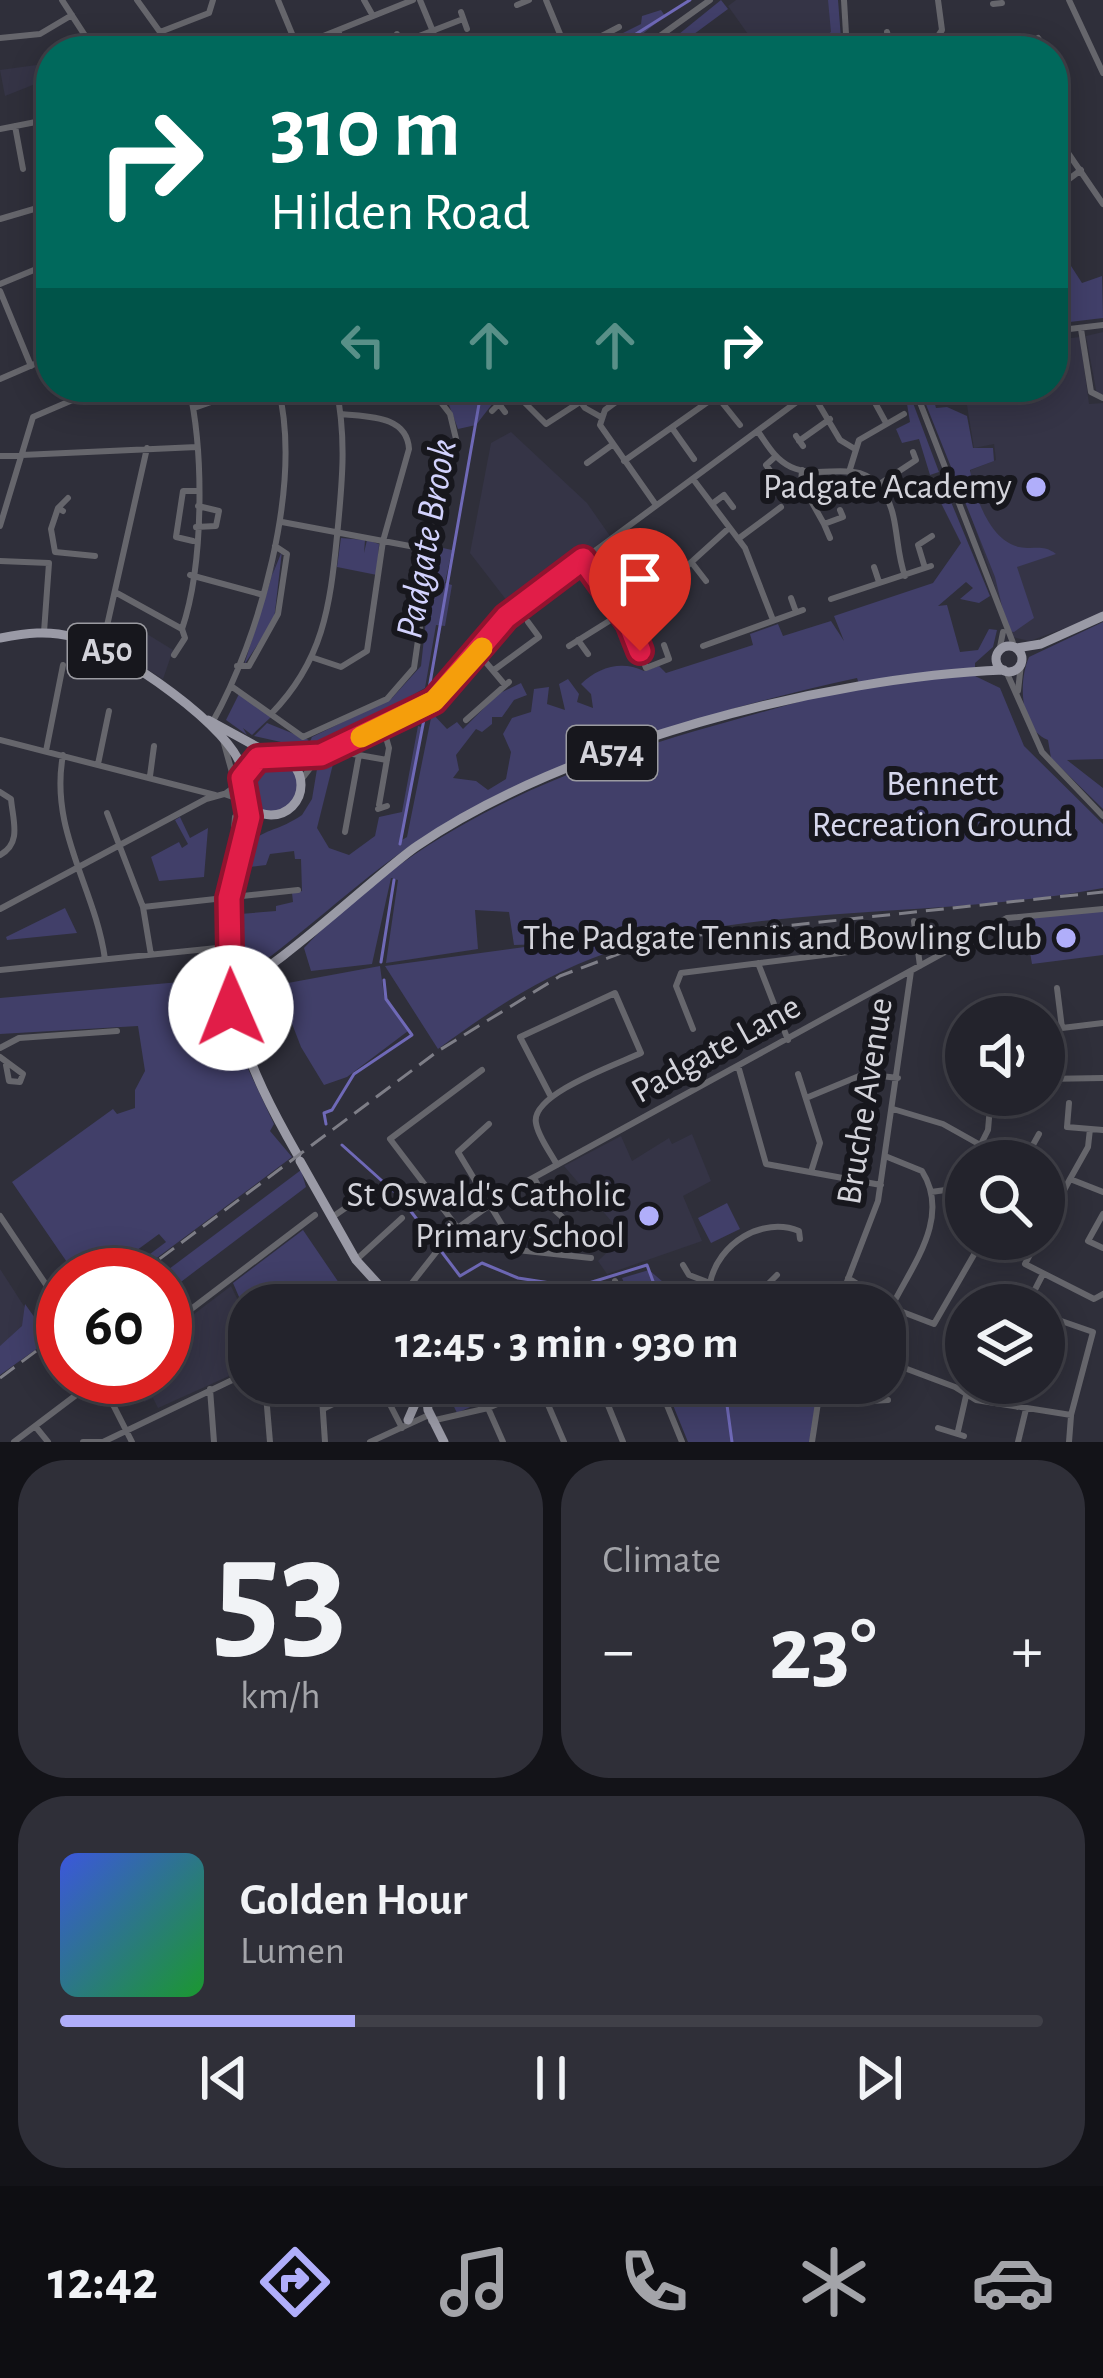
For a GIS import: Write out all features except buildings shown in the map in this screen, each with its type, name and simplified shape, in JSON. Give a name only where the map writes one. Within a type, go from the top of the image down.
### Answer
[{"type":"main road","name":"A574","points":[[975,672],[998,653],[1041,644],[1103,616]]},
{"type":"main road","name":"A50","points":[[0,638],[44,632],[102,648],[225,736],[278,756],[301,780]]},
{"type":"main road","name":"A574","points":[[233,985],[268,965],[414,847],[543,778],[631,746],[839,686],[1005,671],[1041,644]]},
{"type":"main road","points":[[1015,648],[1021,663]]},
{"type":"main road","points":[[998,653],[1005,671]]},
{"type":"main road","name":"A50","points":[[225,736],[241,760],[245,836],[231,952],[239,1033],[298,1158],[356,1260],[377,1284]]},
{"type":"main road","points":[[239,777],[252,762],[278,756]]},
{"type":"main road","points":[[245,836],[295,804],[301,780]]},
{"type":"main road","points":[[242,804],[273,815]]},
{"type":"main road","points":[[231,952],[243,970],[255,971]]},
{"type":"main road","name":"A574","points":[[233,985],[268,965]]},
{"type":"main road","points":[[401,1425],[415,1404]]},
{"type":"main road","points":[[424,1404],[444,1442]]},
{"type":"main road","points":[[428,1404],[430,1417]]},
{"type":"street","points":[[62,0],[85,36]]},
{"type":"street","points":[[137,0],[152,28],[163,32],[207,14],[214,0]]},
{"type":"street","points":[[278,0],[293,36]]},
{"type":"street","points":[[364,0],[373,16]]},
{"type":"street","points":[[323,36],[416,0],[434,36]]},
{"type":"street","points":[[518,5],[529,0]]},
{"type":"street","points":[[546,0],[563,36]]},
{"type":"street","points":[[662,36],[710,0]]},
{"type":"street","points":[[844,0],[846,36]]},
{"type":"street","points":[[938,0],[939,36]]},
{"type":"street","points":[[1070,0],[1103,73]]},
{"type":"street","points":[[0,38],[40,34],[72,15]]},
{"type":"street","points":[[419,36],[462,16],[467,29]]},
{"type":"street","points":[[601,36],[619,27]]},
{"type":"street","points":[[338,30],[340,36]]},
{"type":"street","points":[[886,30],[888,36]]},
{"type":"street","points":[[941,33],[949,36]]},
{"type":"street","points":[[0,129],[36,122]]},
{"type":"street","points":[[15,125],[23,170]]},
{"type":"street","points":[[1068,151],[1103,203]]},
{"type":"street","points":[[1068,180],[1082,170]]},
{"type":"street","points":[[0,219],[36,208]]},
{"type":"street","points":[[31,366],[0,288],[36,270]]},
{"type":"street","points":[[1068,330],[1103,325]]},
{"type":"street","points":[[1081,329],[1090,392],[1103,398]]},
{"type":"street","points":[[0,379],[36,364]]},
{"type":"street","points":[[0,526],[37,414],[66,402]]},
{"type":"street","points":[[174,655],[185,638],[182,629],[198,506],[193,402]]},
{"type":"street","points":[[194,408],[212,402]]},
{"type":"street","points":[[213,727],[231,686],[282,522],[288,454],[280,402]]},
{"type":"street","points":[[271,714],[314,658],[329,616],[345,454],[338,402]]},
{"type":"street","points":[[231,686],[294,735],[307,737],[399,689],[419,651],[431,550],[457,437],[442,402]]},
{"type":"street","points":[[492,411],[504,402]]},
{"type":"street","points":[[524,402],[546,424],[580,402],[601,417]]},
{"type":"street","points":[[618,402],[601,417],[600,428],[656,505]]},
{"type":"street","points":[[624,460],[702,402]]},
{"type":"street","points":[[724,402],[741,426]]},
{"type":"street","points":[[278,756],[321,755],[434,701],[512,612],[797,402]]},
{"type":"street","points":[[875,402],[885,421]]},
{"type":"street","points":[[920,402],[989,575],[1003,627],[1015,648]]},
{"type":"street","points":[[499,404],[505,412]]},
{"type":"street","points":[[818,404],[841,441],[855,449]]},
{"type":"street","points":[[314,658],[341,667],[368,651],[383,541],[409,448],[407,435],[393,422],[341,414]]},
{"type":"street","points":[[850,469],[855,449],[885,421],[904,414]]},
{"type":"street","points":[[799,441],[830,419]]},
{"type":"street","points":[[671,427],[695,460]]},
{"type":"street","points":[[758,433],[776,456],[802,470],[850,469],[878,484],[892,510],[895,549],[905,576]]},
{"type":"street","points":[[0,456],[197,446]]},
{"type":"street","points":[[586,464],[612,446]]},
{"type":"street","points":[[102,648],[147,448]]},
{"type":"street","points":[[878,484],[916,460],[913,452]]},
{"type":"street","points":[[776,456],[766,465],[778,483]]},
{"type":"street","points":[[802,470],[801,483],[830,538]]},
{"type":"street","points":[[693,478],[738,539],[773,620]]},
{"type":"street","points":[[194,541],[176,537],[173,530],[183,491],[198,491]]},
{"type":"street","points":[[712,504],[724,495],[733,507]]},
{"type":"street","points":[[44,632],[49,562],[55,552],[52,529],[68,498]]},
{"type":"street","points":[[738,539],[778,510],[770,504]]},
{"type":"street","points":[[196,527],[216,526],[220,511],[198,506]]},
{"type":"street","points":[[824,524],[843,517],[840,510]]},
{"type":"street","points":[[282,522],[431,550]]},
{"type":"street","points":[[706,581],[689,564],[729,528]]},
{"type":"street","points":[[635,535],[659,568]]},
{"type":"street","points":[[832,582],[834,598],[928,567],[918,542],[932,536]]},
{"type":"street","points":[[237,666],[249,666],[278,614],[287,554],[275,546]]},
{"type":"street","points":[[55,552],[91,553]]},
{"type":"street","points":[[606,590],[648,552]]},
{"type":"street","points":[[583,559],[622,613],[646,668],[669,659],[664,645]]},
{"type":"street","points":[[0,562],[49,562]]},
{"type":"street","points":[[874,567],[879,581]]},
{"type":"street","points":[[624,573],[638,592]]},
{"type":"street","points":[[190,575],[260,594]]},
{"type":"street","points":[[115,592],[182,629]]},
{"type":"street","points":[[705,629],[706,645],[799,611],[790,598]]},
{"type":"street","points":[[569,646],[622,613]]},
{"type":"street","points":[[744,615],[749,629]]},
{"type":"street","points":[[494,670],[539,637],[528,622]]},
{"type":"street","points":[[998,653],[1003,627]]},
{"type":"street","points":[[578,640],[588,654]]},
{"type":"street","points":[[466,720],[507,683],[478,653]]},
{"type":"street","points":[[1018,693],[1021,663]]},
{"type":"street","points":[[46,751],[63,665]]},
{"type":"street","points":[[1005,671],[1042,752],[1103,816]]},
{"type":"street","points":[[98,764],[109,711]]},
{"type":"street","points":[[198,715],[221,711]]},
{"type":"street","points":[[221,711],[225,736]]},
{"type":"street","points":[[381,807],[387,760],[383,727]]},
{"type":"street","points":[[0,740],[214,795]]},
{"type":"street","points":[[150,776],[154,746]]},
{"type":"street","points":[[64,755],[60,813],[97,919],[105,959]]},
{"type":"street","points":[[301,780],[321,755]]},
{"type":"street","points":[[344,832],[356,755],[387,760]]},
{"type":"street","points":[[224,794],[239,777]]},
{"type":"street","points":[[195,787],[197,804]]},
{"type":"street","points":[[0,793],[11,799],[15,838],[0,855]]},
{"type":"street","points":[[0,909],[214,795],[224,794],[242,804],[234,829],[245,836]]},
{"type":"street","points":[[107,813],[143,908],[151,955]]},
{"type":"street","points":[[143,908],[298,890]]},
{"type":"street","points":[[234,898],[241,914]]},
{"type":"street","name":"Padgate Lane","points":[[411,1284],[458,1227],[490,1202],[920,966],[1013,916],[1103,909]]},
{"type":"street","points":[[914,921],[920,966]]},
{"type":"street","points":[[0,970],[231,952]]},
{"type":"street","points":[[693,1029],[676,986],[679,974],[848,952]]},
{"type":"street","points":[[758,963],[788,1040]]},
{"type":"street","name":"Bruche Avenue","points":[[846,1284],[870,1231],[881,1185],[911,971]]},
{"type":"street","points":[[1058,988],[1063,1028],[1103,1023]]},
{"type":"street","points":[[550,1095],[520,1037],[615,993],[641,1053],[550,1095],[536,1124],[557,1166]]},
{"type":"street","points":[[9,1081],[0,1052],[20,1038],[117,1031]]},
{"type":"street","points":[[7,1065],[15,1064],[23,1074],[17,1084],[9,1081]]},
{"type":"street","points":[[739,1069],[762,1160],[881,1185]]},
{"type":"street","points":[[458,1227],[390,1139],[482,1070]]},
{"type":"street","points":[[798,1074],[820,1143],[811,1172]]},
{"type":"street","points":[[806,1098],[864,1074],[898,1078]]},
{"type":"street","points":[[1065,1079],[1103,1078]]},
{"type":"street","points":[[0,1087],[9,1081]]},
{"type":"street","points":[[1069,1103],[1067,1127],[1103,1130]]},
{"type":"street","points":[[893,1109],[943,1124],[970,1140]]},
{"type":"street","points":[[489,1124],[458,1152],[517,1250],[592,1260]]},
{"type":"street","points":[[1065,1188],[1088,1147],[1090,1129]]},
{"type":"street","points":[[482,1131],[489,1139]]},
{"type":"street","points":[[1036,1140],[1039,1134]]},
{"type":"street","points":[[886,1156],[922,1171],[931,1192],[932,1228],[903,1284]]},
{"type":"street","points":[[534,1178],[549,1204],[581,1234]]},
{"type":"street","points":[[1070,1179],[1103,1192]]},
{"type":"street","points":[[332,1218],[366,1197],[359,1182]]},
{"type":"street","points":[[931,1192],[945,1190]]},
{"type":"street","points":[[1103,1214],[1088,1241],[1103,1248]]},
{"type":"street","points":[[192,1309],[316,1215]]},
{"type":"street","points":[[356,1260],[402,1218]]},
{"type":"street","points":[[1,1221],[36,1271]]},
{"type":"street","points":[[683,1264],[689,1275],[710,1283],[731,1245],[762,1226],[776,1222],[799,1231],[800,1239]]},
{"type":"street","points":[[906,1311],[937,1323],[972,1260]]},
{"type":"street","points":[[1027,1260],[1025,1264],[1094,1299],[1103,1294]]},
{"type":"street","points":[[1038,1284],[1043,1274]]},
{"type":"street","points":[[769,1284],[777,1275]]},
{"type":"street","points":[[414,1284],[415,1279]]},
{"type":"street","points":[[848,1279],[856,1284]]},
{"type":"street","points":[[1065,1322],[1093,1332],[1071,1415],[1070,1442]]},
{"type":"street","points":[[906,1373],[945,1387]]},
{"type":"street","points":[[83,1442],[126,1430],[228,1381]]},
{"type":"street","points":[[210,1389],[214,1442]]},
{"type":"street","points":[[14,1442],[64,1404]]},
{"type":"street","points":[[113,1404],[132,1442]]},
{"type":"street","points":[[267,1404],[270,1442]]},
{"type":"street","points":[[322,1404],[325,1442]]},
{"type":"street","points":[[322,1409],[333,1404]]},
{"type":"street","points":[[389,1404],[401,1425]]},
{"type":"street","points":[[370,1442],[401,1425],[498,1404]]},
{"type":"street","points":[[550,1404],[564,1442]]},
{"type":"street","points":[[608,1404],[623,1442]]},
{"type":"street","points":[[667,1404],[682,1442]]},
{"type":"street","points":[[812,1442],[817,1404]]},
{"type":"street","points":[[938,1428],[961,1434],[962,1404]]},
{"type":"street","points":[[1007,1404],[1071,1415]]},
{"type":"street","points":[[1018,1442],[1022,1404]]},
{"type":"street","points":[[488,1408],[503,1442]]},
{"type":"street","points":[[35,1426],[48,1442]]},
{"type":"shaded area","points":[[736,0],[838,0],[839,36],[749,36],[728,6]]},
{"type":"shaded area","points":[[36,65],[36,84],[5,96],[0,70]]},
{"type":"shaded area","points":[[1103,332],[1103,394],[1097,395],[1086,336]]},
{"type":"shaded area","name":"Padgate Academy","points":[[1080,337],[1089,404],[1103,403],[1103,614],[1030,641],[1012,637],[967,504],[971,470],[996,460],[994,444],[974,448],[966,402],[1068,402],[1068,338]]},
{"type":"shaded area","points":[[511,432],[587,503],[610,536],[511,606],[470,553],[491,443]]},
{"type":"shaded area","points":[[134,626],[173,650],[163,679],[119,652]]},
{"type":"shaded area","name":"St Oswald's Catholic Primary School","points":[[692,1134],[711,1181],[683,1196],[702,1241],[607,1274],[598,1261],[624,1236],[564,1166],[621,1136],[632,1161],[669,1138],[672,1144]]},
{"type":"shaded area","points":[[0,1269],[36,1325],[36,1343],[0,1368]]},
{"type":"shaded area","points":[[228,1288],[228,1376],[192,1393],[192,1316]]},
{"type":"green space","points":[[721,0],[728,9],[691,36],[677,36]]},
{"type":"green space","points":[[828,0],[838,0],[841,36],[825,36],[831,32]]},
{"type":"green space","points":[[661,10],[665,16],[640,36],[617,36],[641,24],[642,16]]},
{"type":"green space","points":[[1068,261],[1082,283],[1102,276],[1103,318],[1068,322]]},
{"type":"green space","points":[[446,402],[495,402],[476,425],[458,429]]},
{"type":"green space","points":[[907,402],[913,402],[939,472],[930,475],[919,439],[902,443],[896,429],[910,422]]},
{"type":"green space","points":[[925,402],[967,416],[973,448],[993,448],[994,461],[970,470],[980,504],[999,536],[1019,547],[1056,554],[1017,567],[1034,618],[1014,632],[1008,631],[995,577]]},
{"type":"green space","name":"Bennett Recreation Ground","points":[[944,485],[990,596],[979,603],[960,599],[973,588],[966,582],[938,606],[947,605],[960,652],[978,650],[989,629],[997,630],[993,647],[975,663],[975,676],[1000,688],[1024,746],[1103,824],[1103,888],[984,904],[739,924],[622,948],[548,978],[438,1049],[385,966],[547,944],[514,945],[509,912],[475,910],[478,949],[386,963],[398,880],[391,878],[372,964],[311,971],[304,948],[349,905],[397,867],[499,805],[553,780],[668,739],[860,687],[857,678],[701,718],[541,776],[424,837],[271,956],[257,964],[244,951],[237,899],[240,914],[276,911],[276,906],[293,902],[292,893],[302,891],[301,859],[295,859],[294,851],[270,854],[266,865],[240,868],[245,854],[256,838],[302,815],[312,799],[317,769],[335,756],[317,828],[329,848],[349,855],[375,836],[379,817],[402,812],[418,726],[422,727],[402,840],[407,837],[432,713],[447,729],[457,722],[463,729],[498,694],[521,683],[527,695],[514,700],[502,717],[492,717],[492,724],[482,732],[476,729],[456,755],[459,770],[453,778],[476,781],[488,790],[506,779],[511,752],[503,734],[512,718],[531,712],[534,689],[549,687],[547,704],[565,710],[559,684],[568,679],[579,694],[577,702],[593,708],[591,694],[581,684],[611,667],[644,671],[659,666],[666,673],[753,645],[750,634],[778,624],[783,636],[831,621],[844,641],[834,616],[933,583],[961,543],[934,489]]},
{"type":"green space","points":[[341,538],[365,540],[364,553],[367,540],[379,544],[377,575],[337,567]]},
{"type":"green space","points":[[434,546],[452,550],[445,583],[452,585],[445,626],[436,625],[425,688],[343,735],[308,746],[312,737],[392,698],[421,666]]},
{"type":"green space","points":[[282,551],[274,620],[244,665]]},
{"type":"green space","points":[[1103,622],[1103,759],[1067,760],[1103,788],[1103,809],[1051,758],[1048,740],[1027,715],[1023,679],[1029,657]]},
{"type":"green space","points":[[424,692],[422,704],[306,756],[305,749],[344,738]]},
{"type":"green space","points":[[239,694],[271,717],[252,735],[226,720]]},
{"type":"green space","points":[[267,723],[309,740],[299,746],[254,736]]},
{"type":"green space","points":[[271,758],[290,766],[298,785],[290,804],[271,812],[252,804],[244,785],[252,766]]},
{"type":"green space","points":[[180,817],[190,838],[208,828],[204,877],[159,881],[151,857],[179,842],[182,848],[188,844],[175,820]]},
{"type":"green space","points":[[65,908],[77,933],[7,940],[6,937]]},
{"type":"green space","name":"The Padgate Tennis and Bowling Club","points":[[1103,911],[1103,955],[1032,964],[1024,918]]},
{"type":"green space","points":[[380,966],[384,996],[408,1031],[347,1077],[324,1085],[301,1047],[277,985]]},
{"type":"green space","points":[[225,978],[219,991],[235,1057],[242,1056],[274,1124],[270,1131],[292,1157],[170,1248],[158,1248],[166,1242],[159,1234],[140,1248],[57,1248],[12,1182],[113,1109],[117,1114],[135,1108],[135,1090],[145,1071],[138,1026],[0,1034],[0,998]]},
{"type":"green space","points":[[301,1170],[306,1187],[192,1274],[192,1252]]},
{"type":"green space","points":[[727,1203],[740,1229],[711,1243],[698,1218]]},
{"type":"green space","points":[[303,1230],[340,1284],[233,1284]]},
{"type":"green space","points":[[649,1270],[665,1284],[624,1284],[622,1278]]},
{"type":"green space","points":[[25,1304],[36,1319],[36,1349],[0,1375],[0,1346],[22,1326]]},
{"type":"green space","points":[[453,1404],[477,1404],[457,1413]]},
{"type":"green space","points":[[673,1404],[818,1404],[812,1442],[688,1442]]},
{"type":"waterway","points":[[633,36],[690,0]]},
{"type":"waterway","name":"Padgate Brook","points":[[427,700],[479,402]]},
{"type":"waterway","name":"Padgate Brook","points":[[400,844],[425,714]]},
{"type":"waterway","name":"Padgate Brook","points":[[381,962],[394,880]]},
{"type":"waterway","name":"Padgate Brook","points":[[326,1124],[324,1113],[332,1110],[354,1074],[412,1035],[386,999],[384,980]]},
{"type":"waterway","name":"Padgate Brook","points":[[342,1145],[400,1197],[460,1276],[482,1263],[518,1278],[557,1284]]},
{"type":"waterway","name":"Padgate Brook","points":[[586,1284],[647,1265],[654,1284]]},
{"type":"waterway","name":"Padgate Brook","points":[[727,1404],[732,1442]]},
{"type":"railway","points":[[174,1248],[438,1051],[560,976],[621,953],[699,935],[1103,892]]},
{"type":"railway","points":[[0,1378],[36,1351]]},
{"type":"slow traffic","points":[[361,737],[434,701],[482,648]]},
{"type":"place","name":"Padgate Academy","points":[[1036,487]]},
{"type":"place","name":"The Padgate Tennis and Bowling Club","points":[[1066,938]]},
{"type":"place","name":"St Oswald's Catholic Primary School","points":[[649,1216]]},
{"type":"route","points":[[231,1008],[229,898],[249,822],[242,778],[252,762],[265,755],[301,759],[321,755],[434,701],[450,688],[506,617],[583,559],[629,623],[640,651]]}]
